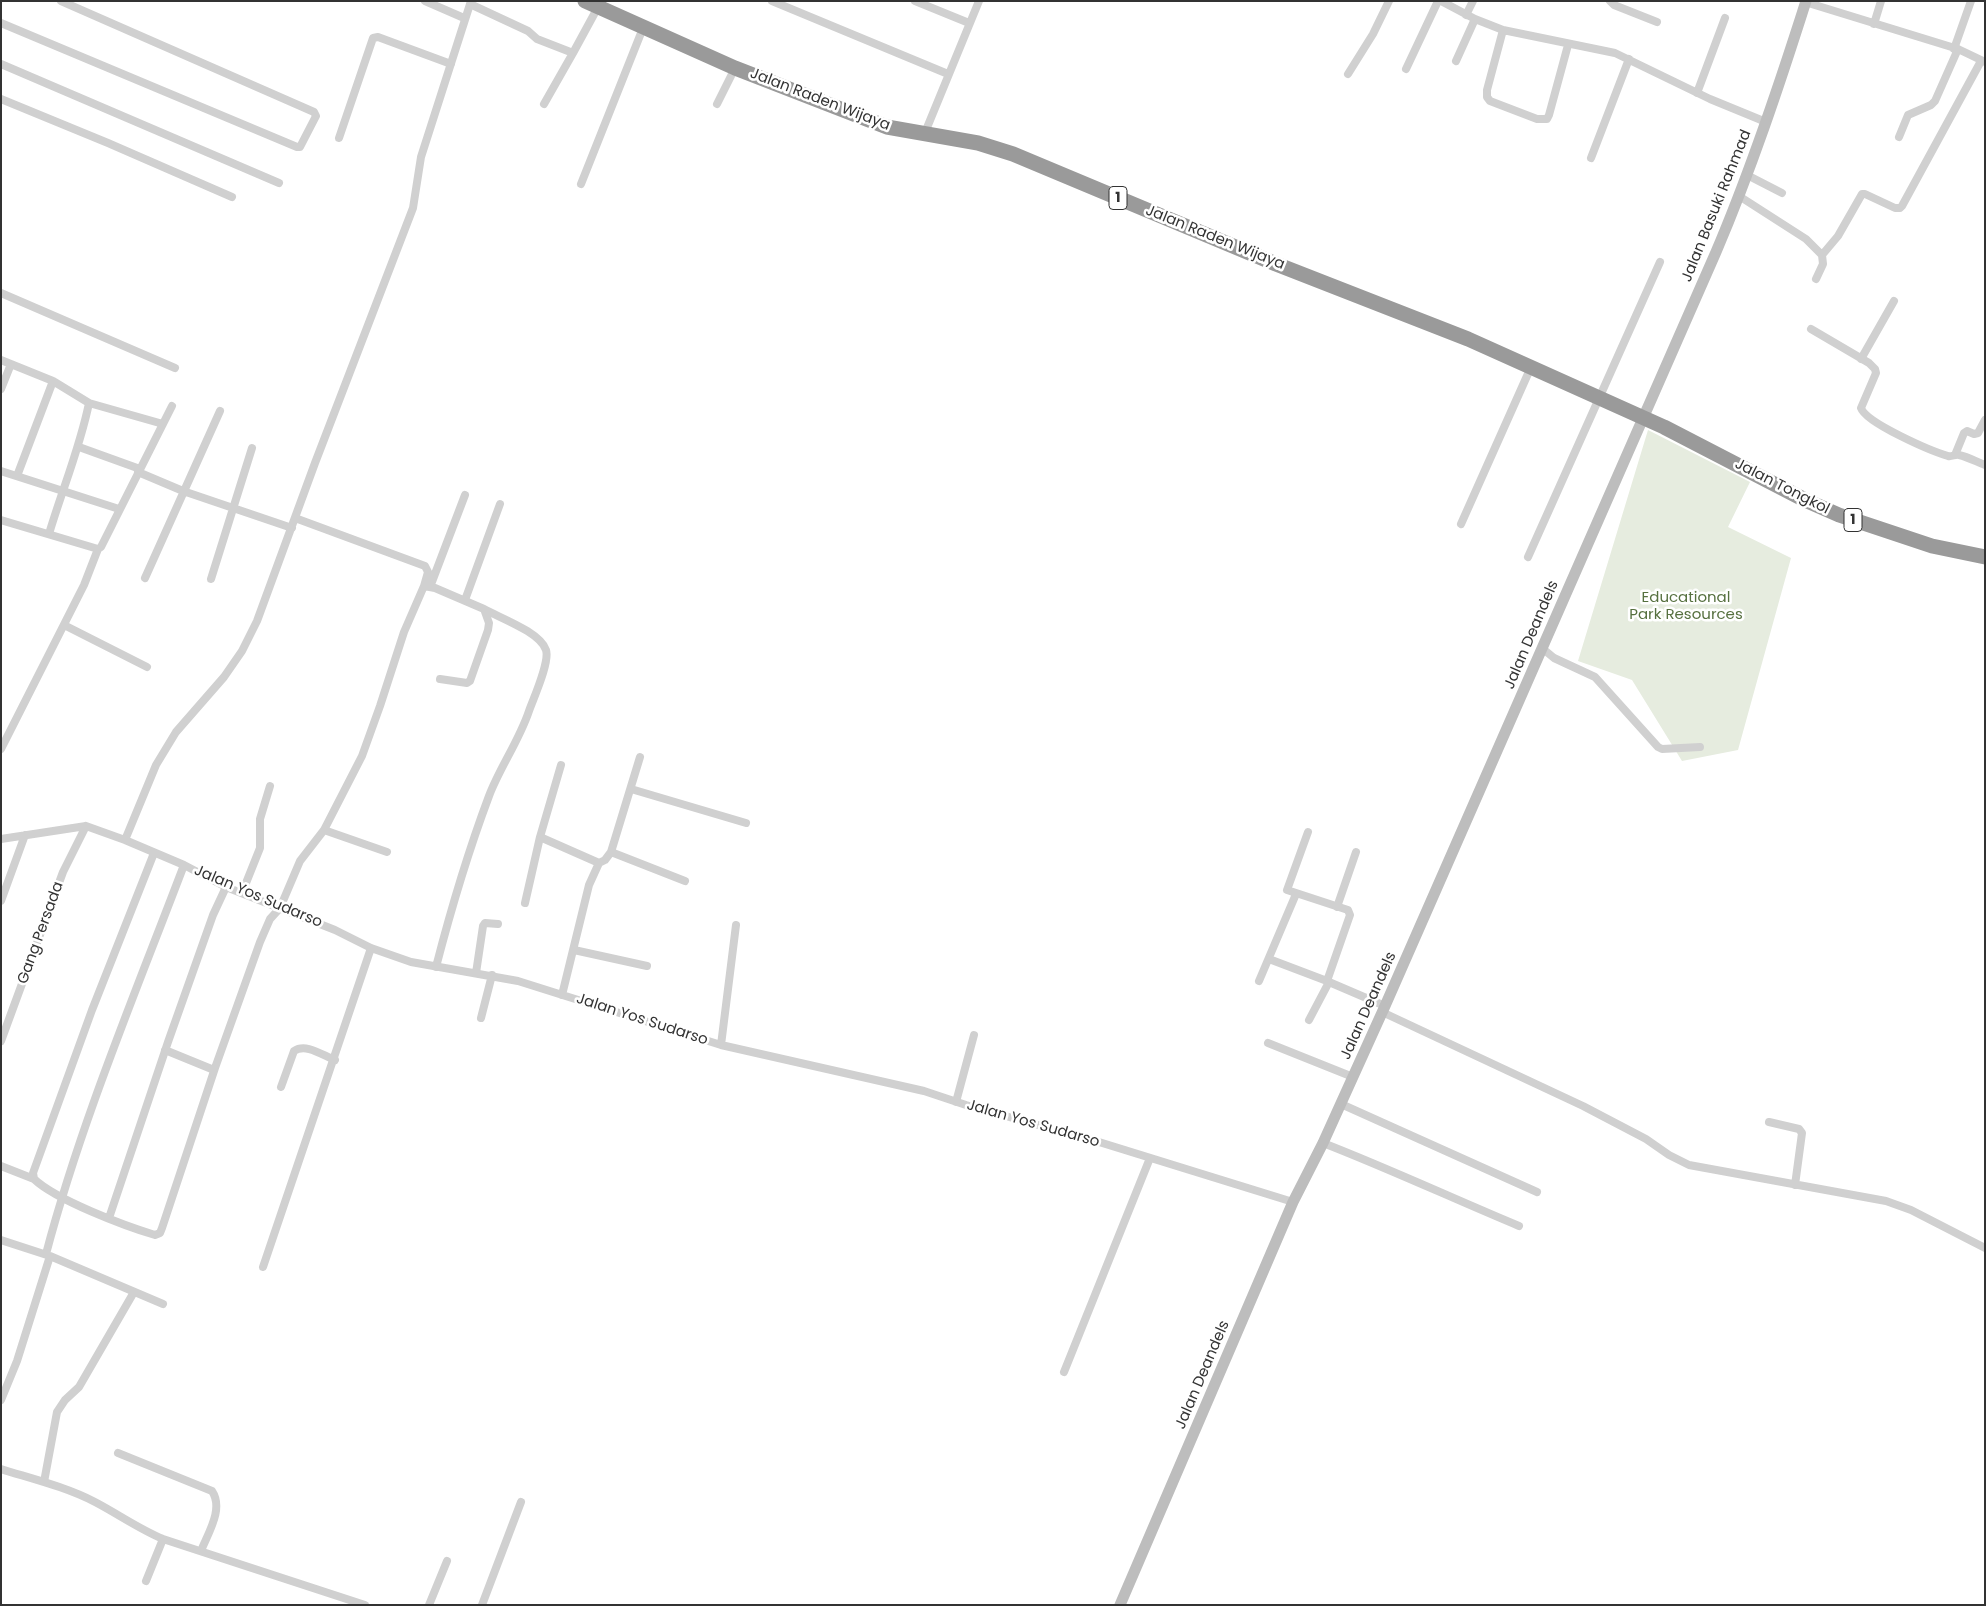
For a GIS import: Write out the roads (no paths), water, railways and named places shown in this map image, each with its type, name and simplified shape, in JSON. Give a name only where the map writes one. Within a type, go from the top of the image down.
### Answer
[{"type":"highway","name":"Jalan Raden Wijaya","points":[[591,4],[735,68],[887,127],[978,144],[1013,154],[1276,264],[1468,339],[1643,418]]},
{"type":"highway","name":"Jalan Tongkol","points":[[1643,418],[1807,501],[1839,515],[1932,546],[1985,557]]},
{"type":"street","points":[[1,23],[297,147],[300,147],[304,142],[316,116],[314,112],[60,1]]},
{"type":"street","points":[[425,1],[464,18]]},
{"type":"street","points":[[772,1],[948,74]]},
{"type":"street","points":[[915,1],[969,24]]},
{"type":"street","points":[[924,135],[979,1]]},
{"type":"street","points":[[1348,74],[1373,34],[1389,1]]},
{"type":"street","points":[[1406,70],[1439,1],[1502,30],[1614,53],[1697,93],[1766,122]]},
{"type":"street","points":[[1466,15],[1473,1]]},
{"type":"street","points":[[1610,1],[1614,5],[1657,22]]},
{"type":"street","points":[[1874,24],[1882,1]]},
{"type":"street","points":[[1899,137],[1908,115],[1931,105],[1935,101],[1956,49],[1971,1]]},
{"type":"street","points":[[125,840],[156,765],[176,732],[224,677],[242,651],[257,621],[413,208],[422,155],[470,2],[528,31],[537,39],[573,53]]},
{"type":"street","points":[[1806,2],[1956,49],[1983,62],[1902,206],[1895,208],[1862,194],[1838,236],[1822,255]]},
{"type":"street","name":"Jalan Basuki Rahmad","points":[[1643,418],[1739,196],[1806,2]]},
{"type":"street","points":[[544,104],[573,53],[591,4]]},
{"type":"street","points":[[1697,93],[1726,18]]},
{"type":"street","points":[[1456,61],[1475,19]]},
{"type":"street","points":[[581,184],[643,28]]},
{"type":"street","points":[[1502,30],[1487,90],[1487,97],[1490,101],[1537,119],[1547,119],[1550,115],[1568,45]]},
{"type":"street","points":[[339,138],[373,38],[378,37],[451,64]]},
{"type":"street","points":[[1591,158],[1629,59]]},
{"type":"street","points":[[1,64],[279,183]]},
{"type":"street","points":[[716,104],[735,68]]},
{"type":"street","points":[[1,99],[232,197]]},
{"type":"street","points":[[1747,175],[1782,193]]},
{"type":"street","points":[[1739,196],[1806,239],[1822,255],[1823,264],[1816,279]]},
{"type":"street","points":[[1528,557],[1660,262]]},
{"type":"street","points":[[1,293],[175,368]]},
{"type":"street","points":[[1861,360],[1894,301]]},
{"type":"street","points":[[1811,329],[1873,366],[1876,373],[1861,408],[1865,416],[1927,447],[1950,456],[1955,455],[1985,465]]},
{"type":"street","points":[[1,360],[53,381],[89,403],[163,424]]},
{"type":"street","points":[[1,389],[11,364]]},
{"type":"street","points":[[1461,524],[1531,367]]},
{"type":"street","points":[[17,476],[53,381]]},
{"type":"street","points":[[50,534],[62,491],[78,447],[89,403]]},
{"type":"street","points":[[1,750],[84,585],[98,549],[105,541],[119,509],[172,406]]},
{"type":"street","points":[[145,578],[182,491],[220,411]]},
{"type":"street","name":"Jalan Deandels","points":[[1123,1599],[1293,1202],[1323,1143],[1384,1009],[1534,671],[1541,650],[1643,418]]},
{"type":"street","points":[[1955,455],[1964,433],[1967,431],[1974,434],[1978,433],[1985,420]]},
{"type":"street","points":[[78,447],[139,471],[182,491],[292,528]]},
{"type":"street","points":[[212,579],[252,448]]},
{"type":"street","points":[[1,471],[119,509]]},
{"type":"street","points":[[1,1166],[34,1179],[61,1197],[109,1218],[155,1235],[160,1233],[260,942],[270,919],[280,908],[300,861],[324,830],[362,756],[404,632],[427,586],[465,495]]},
{"type":"street","points":[[465,600],[500,504]]},
{"type":"street","points":[[295,518],[425,566],[428,572],[427,586]]},
{"type":"street","points":[[1,520],[98,549]]},
{"type":"street","points":[[427,586],[465,600],[534,636],[542,642],[547,658],[521,733],[501,768],[489,796],[454,901],[436,967]]},
{"type":"street","points":[[440,679],[467,683],[470,681],[488,630],[489,623],[484,609]]},
{"type":"street","points":[[64,625],[147,667]]},
{"type":"street","points":[[1541,650],[1595,677],[1658,747],[1684,749],[1700,746]]},
{"type":"street","points":[[562,995],[589,885],[599,863],[605,860],[610,852],[640,757]]},
{"type":"street","points":[[525,902],[540,837],[561,765]]},
{"type":"street","points":[[242,893],[260,848],[260,819],[270,786]]},
{"type":"street","points":[[631,789],[746,823]]},
{"type":"street","name":"Jalan Yos Sudarso","points":[[1,839],[86,826],[125,840],[226,887],[335,930],[371,948],[411,962],[492,975],[562,995],[720,1046],[924,1092],[1293,1202]]},
{"type":"street","name":"Gang Persada","points":[[1,1041],[63,872],[86,826]]},
{"type":"street","points":[[324,830],[386,852]]},
{"type":"street","points":[[1308,832],[1288,887],[1289,892],[1348,910],[1350,915],[1328,981],[1309,1020]]},
{"type":"street","points":[[1,901],[25,835]]},
{"type":"street","points":[[540,837],[599,863]]},
{"type":"street","points":[[610,852],[685,881]]},
{"type":"street","points":[[1337,907],[1356,852]]},
{"type":"street","points":[[34,1179],[36,1166],[92,1010],[154,853]]},
{"type":"street","points":[[1,1400],[17,1361],[48,1255],[61,1197],[121,1029],[184,866]]},
{"type":"street","points":[[109,1218],[166,1046],[213,915],[226,887]]},
{"type":"street","points":[[1259,981],[1296,894]]},
{"type":"street","points":[[476,972],[483,926],[485,924],[498,924]]},
{"type":"street","points":[[720,1046],[736,925]]},
{"type":"street","points":[[263,1267],[371,948]]},
{"type":"street","points":[[574,950],[646,966]]},
{"type":"street","points":[[1269,959],[1328,981],[1583,1106],[1646,1139],[1689,1165],[1886,1201],[1911,1210],[1985,1248]]},
{"type":"street","points":[[481,1018],[492,975]]},
{"type":"street","points":[[956,1102],[974,1035]]},
{"type":"street","points":[[1268,1043],[1353,1077]]},
{"type":"street","points":[[166,1046],[216,1066]]},
{"type":"street","points":[[281,1087],[294,1051],[297,1049],[306,1048],[334,1060]]},
{"type":"street","points":[[1341,1104],[1537,1192]]},
{"type":"street","points":[[1769,1122],[1799,1129],[1802,1133],[1795,1185]]},
{"type":"street","points":[[1323,1143],[1519,1226]]},
{"type":"street","points":[[1064,1372],[1150,1158]]},
{"type":"street","points":[[1,1240],[48,1255],[163,1304]]},
{"type":"street","points":[[44,1482],[57,1412],[65,1400],[76,1390],[134,1292]]},
{"type":"street","points":[[118,1453],[212,1491],[216,1496],[217,1509],[201,1551]]},
{"type":"street","points":[[1,1469],[44,1482],[95,1502],[146,1532],[163,1539],[365,1605]]},
{"type":"street","points":[[482,1605],[521,1502]]},
{"type":"street","points":[[146,1581],[163,1539]]},
{"type":"street","points":[[429,1605],[447,1561]]},
{"type":"park label","name":"Educational Park Resources","points":[[1686,606]]}]
